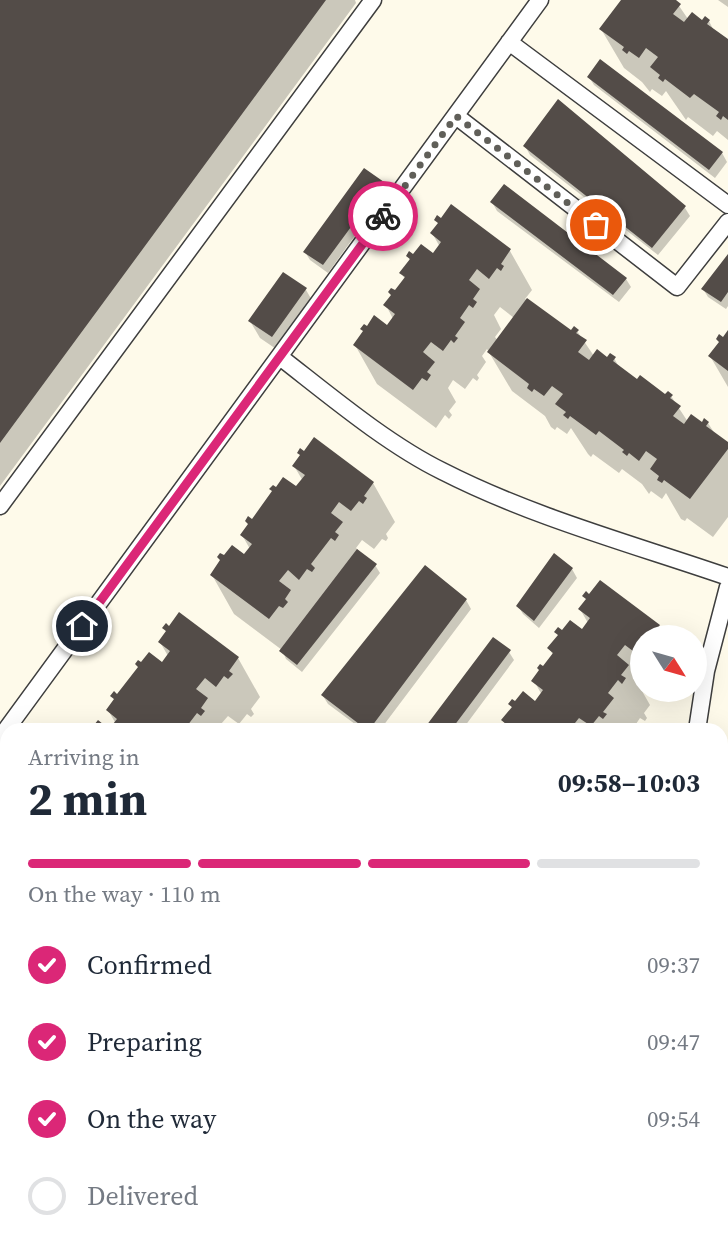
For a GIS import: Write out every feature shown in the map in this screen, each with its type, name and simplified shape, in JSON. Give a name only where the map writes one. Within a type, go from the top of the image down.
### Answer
[{"type":"lane","points":[[0,506],[373,0]]},
{"type":"lane","points":[[11,723],[540,0]]},
{"type":"lane","points":[[509,42],[728,205]]},
{"type":"lane","points":[[456,116],[677,287],[728,222]]},
{"type":"lane","points":[[280,357],[342,404],[440,471],[547,514],[728,577]]},
{"type":"lane","points":[[698,723],[706,671],[728,587]]},
{"type":"building","points":[[0,0],[326,0],[0,443]]},
{"type":"building","points":[[621,0],[676,0],[681,4],[673,14],[684,22],[692,12],[702,20],[705,16],[710,20],[707,24],[728,39],[728,120],[723,116],[721,120],[716,116],[719,112],[694,94],[690,98],[665,79],[663,82],[658,78],[660,75],[650,67],[658,57],[646,48],[639,58],[629,51],[627,54],[622,50],[624,47],[599,29]]},
{"type":"building","points":[[600,59],[723,152],[709,170],[587,77]]},
{"type":"building","points":[[558,99],[686,206],[652,248],[523,146]]},
{"type":"building","points":[[364,168],[384,182],[323,265],[303,252]]},
{"type":"building","points":[[504,184],[627,278],[613,295],[490,202]]},
{"type":"building","points":[[451,204],[511,249],[501,264],[504,266],[501,271],[497,268],[489,279],[477,269],[469,280],[480,289],[473,299],[477,302],[473,308],[469,305],[460,318],[465,322],[455,336],[458,338],[454,343],[451,340],[443,351],[431,342],[423,352],[435,362],[427,372],[431,375],[427,381],[422,378],[413,390],[353,345],[363,331],[360,329],[364,324],[367,326],[374,315],[387,325],[395,314],[383,305],[391,295],[388,292],[391,288],[395,290],[405,277],[399,273],[410,259],[406,256],[409,251],[413,254],[421,244],[433,253],[441,242],[430,233],[438,223],[434,220],[437,215],[441,218]]},
{"type":"building","points":[[728,254],[728,292],[721,302],[701,289]]},
{"type":"building","points":[[283,272],[307,288],[272,337],[248,321]]},
{"type":"building","points":[[527,298],[571,330],[574,326],[579,330],[576,333],[587,340],[578,352],[589,360],[597,349],[607,357],[610,353],[616,357],[613,361],[637,379],[640,375],[665,394],[668,391],[673,395],[670,398],[681,406],[673,416],[684,424],[691,414],[702,422],[704,418],[709,422],[706,426],[728,442],[728,449],[690,499],[664,480],[662,483],[657,480],[659,476],[650,469],[657,459],[646,451],[639,461],[629,453],[627,456],[622,452],[624,450],[599,431],[596,435],[570,416],[568,419],[563,415],[566,412],[555,404],[563,394],[552,386],[544,396],[534,389],[532,392],[527,388],[529,384],[487,352]]},
{"type":"building","points":[[728,330],[728,371],[708,356],[719,342],[716,339],[719,334],[723,337]]},
{"type":"building","points":[[314,437],[374,482],[364,496],[367,498],[363,504],[359,501],[351,511],[339,502],[331,513],[343,522],[335,532],[339,535],[335,541],[331,538],[311,564],[315,568],[312,572],[307,569],[299,580],[288,570],[279,581],[291,590],[285,599],[288,602],[283,608],[279,606],[269,619],[210,575],[220,560],[217,557],[220,553],[224,555],[232,545],[244,554],[252,544],[240,535],[248,524],[245,521],[248,516],[252,519],[272,491],[269,489],[273,485],[276,487],[283,477],[296,486],[305,475],[292,466],[300,455],[297,453],[300,448],[304,451]]},
{"type":"building","points":[[357,549],[377,564],[297,665],[279,651]]},
{"type":"building","points":[[554,553],[573,568],[534,621],[516,606]]},
{"type":"building","points":[[425,565],[467,599],[374,723],[358,723],[321,695]]},
{"type":"building","points":[[600,580],[660,625],[630,625],[630,649],[625,645],[617,655],[629,665],[621,675],[626,678],[622,684],[618,680],[608,693],[614,698],[603,712],[607,714],[603,719],[599,716],[593,723],[586,723],[579,718],[575,723],[505,723],[501,720],[512,707],[508,704],[512,699],[515,701],[523,691],[535,701],[543,690],[531,681],[540,664],[543,666],[553,653],[547,648],[558,635],[554,632],[558,627],[562,630],[570,620],[582,629],[590,618],[578,609],[586,599],[582,596],[586,591],[589,594]]},
{"type":"building","points":[[179,612],[239,657],[229,671],[233,674],[228,679],[224,676],[216,687],[205,678],[196,689],[208,698],[201,708],[205,711],[201,716],[197,713],[189,723],[114,723],[117,719],[106,710],[114,699],[110,696],[114,691],[117,694],[138,667],[135,664],[138,660],[141,662],[149,652],[162,662],[170,651],[158,642],[166,631],[162,628],[166,623],[169,626]]},
{"type":"building","points":[[493,637],[511,650],[456,723],[428,723]]},
{"type":"way so far","points":[[383,216],[456,116],[596,225]]},
{"type":"route","points":[[82,626],[383,216]]}]
